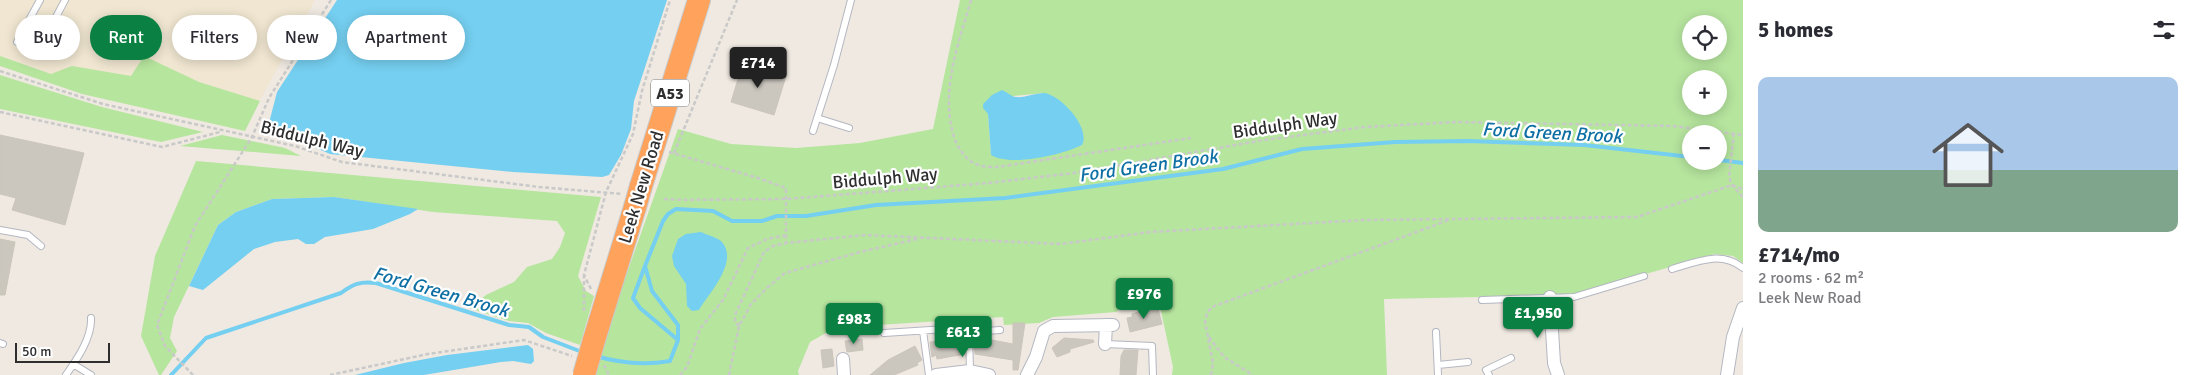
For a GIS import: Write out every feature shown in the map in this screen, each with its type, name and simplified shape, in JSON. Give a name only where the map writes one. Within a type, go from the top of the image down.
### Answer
[{"type":"highway","name":"Leek New Road","points":[[584,375],[633,196],[663,150],[699,0]]},
{"type":"street","points":[[1550,298],[1554,363],[1558,375]]},
{"type":"street","points":[[1727,375],[1733,337],[1743,308]]},
{"type":"street","points":[[1027,375],[1036,357],[1044,332],[1053,326],[1110,325],[1105,344]]},
{"type":"street","points":[[843,360],[844,375]]},
{"type":"street","points":[[936,375],[970,371],[989,375]]},
{"type":"lane","points":[[32,15],[40,0]]},
{"type":"lane","points":[[57,15],[65,0]]},
{"type":"lane","points":[[813,131],[834,65],[851,0]]},
{"type":"lane","points":[[817,118],[850,128]]},
{"type":"lane","points":[[0,230],[28,235],[41,246]]},
{"type":"lane","points":[[1672,269],[1715,258],[1734,260],[1743,268]]},
{"type":"lane","points":[[1482,300],[1574,297],[1644,276]]},
{"type":"lane","points":[[66,375],[74,364],[91,327],[91,318]]},
{"type":"lane","points":[[884,333],[946,329]]},
{"type":"lane","points":[[958,334],[1000,330]]},
{"type":"lane","points":[[923,331],[929,375]]},
{"type":"lane","points":[[969,332],[970,371]]},
{"type":"lane","points":[[1436,332],[1438,375]]},
{"type":"lane","points":[[1105,344],[1152,346],[1153,375]]},
{"type":"lane","points":[[1488,375],[1486,370],[1511,358]]},
{"type":"lane","points":[[1438,365],[1468,362]]},
{"type":"lane","points":[[74,364],[91,375]]},
{"type":"path","points":[[190,373],[165,346],[157,325],[195,226],[252,137],[269,98],[331,0]]},
{"type":"path","points":[[582,317],[584,309],[584,275],[606,192],[633,134],[642,91],[670,0]]},
{"type":"path","points":[[737,0],[663,150],[786,188],[786,244]]},
{"type":"path","points":[[970,0],[952,64],[948,92],[950,124],[959,150],[978,166],[997,168],[1191,138]]},
{"type":"path","name":"Biddulph Way","points":[[0,71],[103,104],[295,146],[342,162],[539,187],[633,196]]},
{"type":"path","points":[[0,112],[162,147],[222,131]]},
{"type":"path","name":"Biddulph Way","points":[[664,199],[786,199],[989,182],[1074,173],[1264,140],[1365,127],[1456,122],[1673,126],[1743,135]]},
{"type":"path","points":[[1734,134],[1729,178],[1732,185],[1743,197]]},
{"type":"path","points":[[739,326],[735,322],[735,315],[764,252],[773,246],[786,244],[865,236],[1061,244],[1150,232],[1365,220],[1637,217],[1732,185],[1743,189]]},
{"type":"path","points":[[1211,375],[1213,363],[1205,322],[1206,313],[1212,307],[1451,219]]},
{"type":"path","points":[[680,375],[687,367],[700,329],[723,300],[748,248],[767,239],[787,235]]},
{"type":"path","points":[[729,375],[739,326],[751,304],[785,274],[860,252],[921,238]]},
{"type":"path","points":[[584,275],[591,288],[605,302]]},
{"type":"path","points":[[1209,337],[1224,357],[1253,375]]},
{"type":"path","points":[[330,375],[428,354],[524,340],[570,355]]},
{"type":"shaded area","points":[[0,0],[315,0],[307,15],[267,15],[267,60],[282,60],[248,122],[52,74],[0,56]]},
{"type":"green space","points":[[960,0],[1743,0],[1743,263],[1733,256],[1715,254],[1573,295],[1384,299],[1387,375],[1172,375],[1173,367],[1158,297],[1125,305],[1116,312],[1053,317],[1039,323],[1004,325],[1003,317],[862,326],[826,333],[810,342],[798,371],[799,375],[593,375],[605,335],[678,129],[731,144],[796,148],[860,143],[933,129]],"holes":[[[1044,93],[1082,145],[1057,153],[991,155],[988,114],[1013,96]]]},
{"type":"green space","points":[[0,56],[51,74],[72,66],[131,76],[141,60],[152,60],[199,82],[260,101],[245,131],[82,94],[0,66]]},
{"type":"green space","points":[[0,75],[102,107],[203,132],[161,142],[0,109]]},
{"type":"green space","points":[[222,135],[285,148],[301,156],[180,146]]},
{"type":"green space","points":[[196,161],[601,197],[578,276],[586,291],[594,296],[580,345],[546,333],[528,323],[509,321],[469,308],[486,295],[514,282],[527,267],[552,259],[560,247],[565,233],[557,221],[433,212],[334,197],[272,199],[236,212],[218,225],[174,317],[170,338],[177,351],[161,375],[159,375],[141,336],[155,256]]},
{"type":"water","points":[[337,0],[667,0],[634,101],[631,129],[621,155],[609,175],[602,177],[513,172],[330,154],[277,131],[269,123],[277,92],[298,60],[337,60],[337,15],[327,15]]},
{"type":"water","points":[[1002,90],[1014,97],[1044,93],[1051,95],[1073,113],[1082,130],[1084,138],[1082,145],[1049,156],[1023,160],[1010,160],[991,155],[988,114],[983,108],[983,104],[992,95]]},
{"type":"water","points":[[334,197],[418,209],[373,229],[325,237],[314,244],[306,244],[298,239],[275,242],[254,249],[203,290],[189,286],[218,225],[236,212],[272,199]]},
{"type":"water","points":[[701,232],[715,237],[722,242],[726,250],[727,259],[721,277],[699,310],[692,311],[687,306],[686,284],[674,266],[672,256],[678,239],[686,234]]},
{"type":"water","points":[[528,345],[533,349],[534,361],[531,364],[513,361],[501,362],[424,375],[355,375],[447,355]]},
{"type":"building","points":[[743,63],[786,76],[774,115],[731,102]]},
{"type":"building","points":[[0,135],[84,153],[65,225],[12,210],[16,198],[0,194]]},
{"type":"building","points":[[0,239],[15,242],[5,295],[0,295]]},
{"type":"building","points":[[1152,307],[1153,310],[1158,309],[1162,324],[1130,332],[1127,318],[1132,317],[1132,314]]},
{"type":"building","points":[[1013,323],[1025,323],[1018,370],[1013,370],[1013,360],[975,354],[974,338],[976,337],[1013,344]]},
{"type":"building","points":[[1064,338],[1093,340],[1094,342],[1070,349],[1070,352],[1057,357],[1052,348]]},
{"type":"building","points":[[862,339],[863,350],[847,352],[845,341]]},
{"type":"building","points":[[964,339],[965,354],[937,359],[936,355],[932,357],[930,342]]},
{"type":"building","points":[[915,346],[922,360],[917,363],[918,365],[894,375],[870,375],[888,360]]},
{"type":"building","points":[[832,349],[834,366],[823,368],[821,350]]},
{"type":"building","points":[[1124,350],[1138,350],[1136,375],[1120,375],[1121,356]]},
{"type":"waterway","name":"Ford Green Brook","points":[[596,356],[633,363],[670,361],[678,340],[678,325],[652,291],[645,266],[663,221],[668,214],[676,209],[713,211],[732,221],[762,221],[777,216],[806,216],[876,205],[1005,198],[1223,169],[1302,149],[1395,142],[1468,141],[1584,145],[1682,156]]},
{"type":"waterway","name":"Ford Green Brook","points":[[1727,161],[1743,163]]},
{"type":"waterway","name":"Ford Green Brook","points":[[645,266],[633,298],[640,308],[678,340]]},
{"type":"waterway","name":"Ford Green Brook","points":[[171,375],[206,338],[341,293],[353,285],[365,282],[376,283],[509,325],[529,327],[543,337],[582,352]]}]
